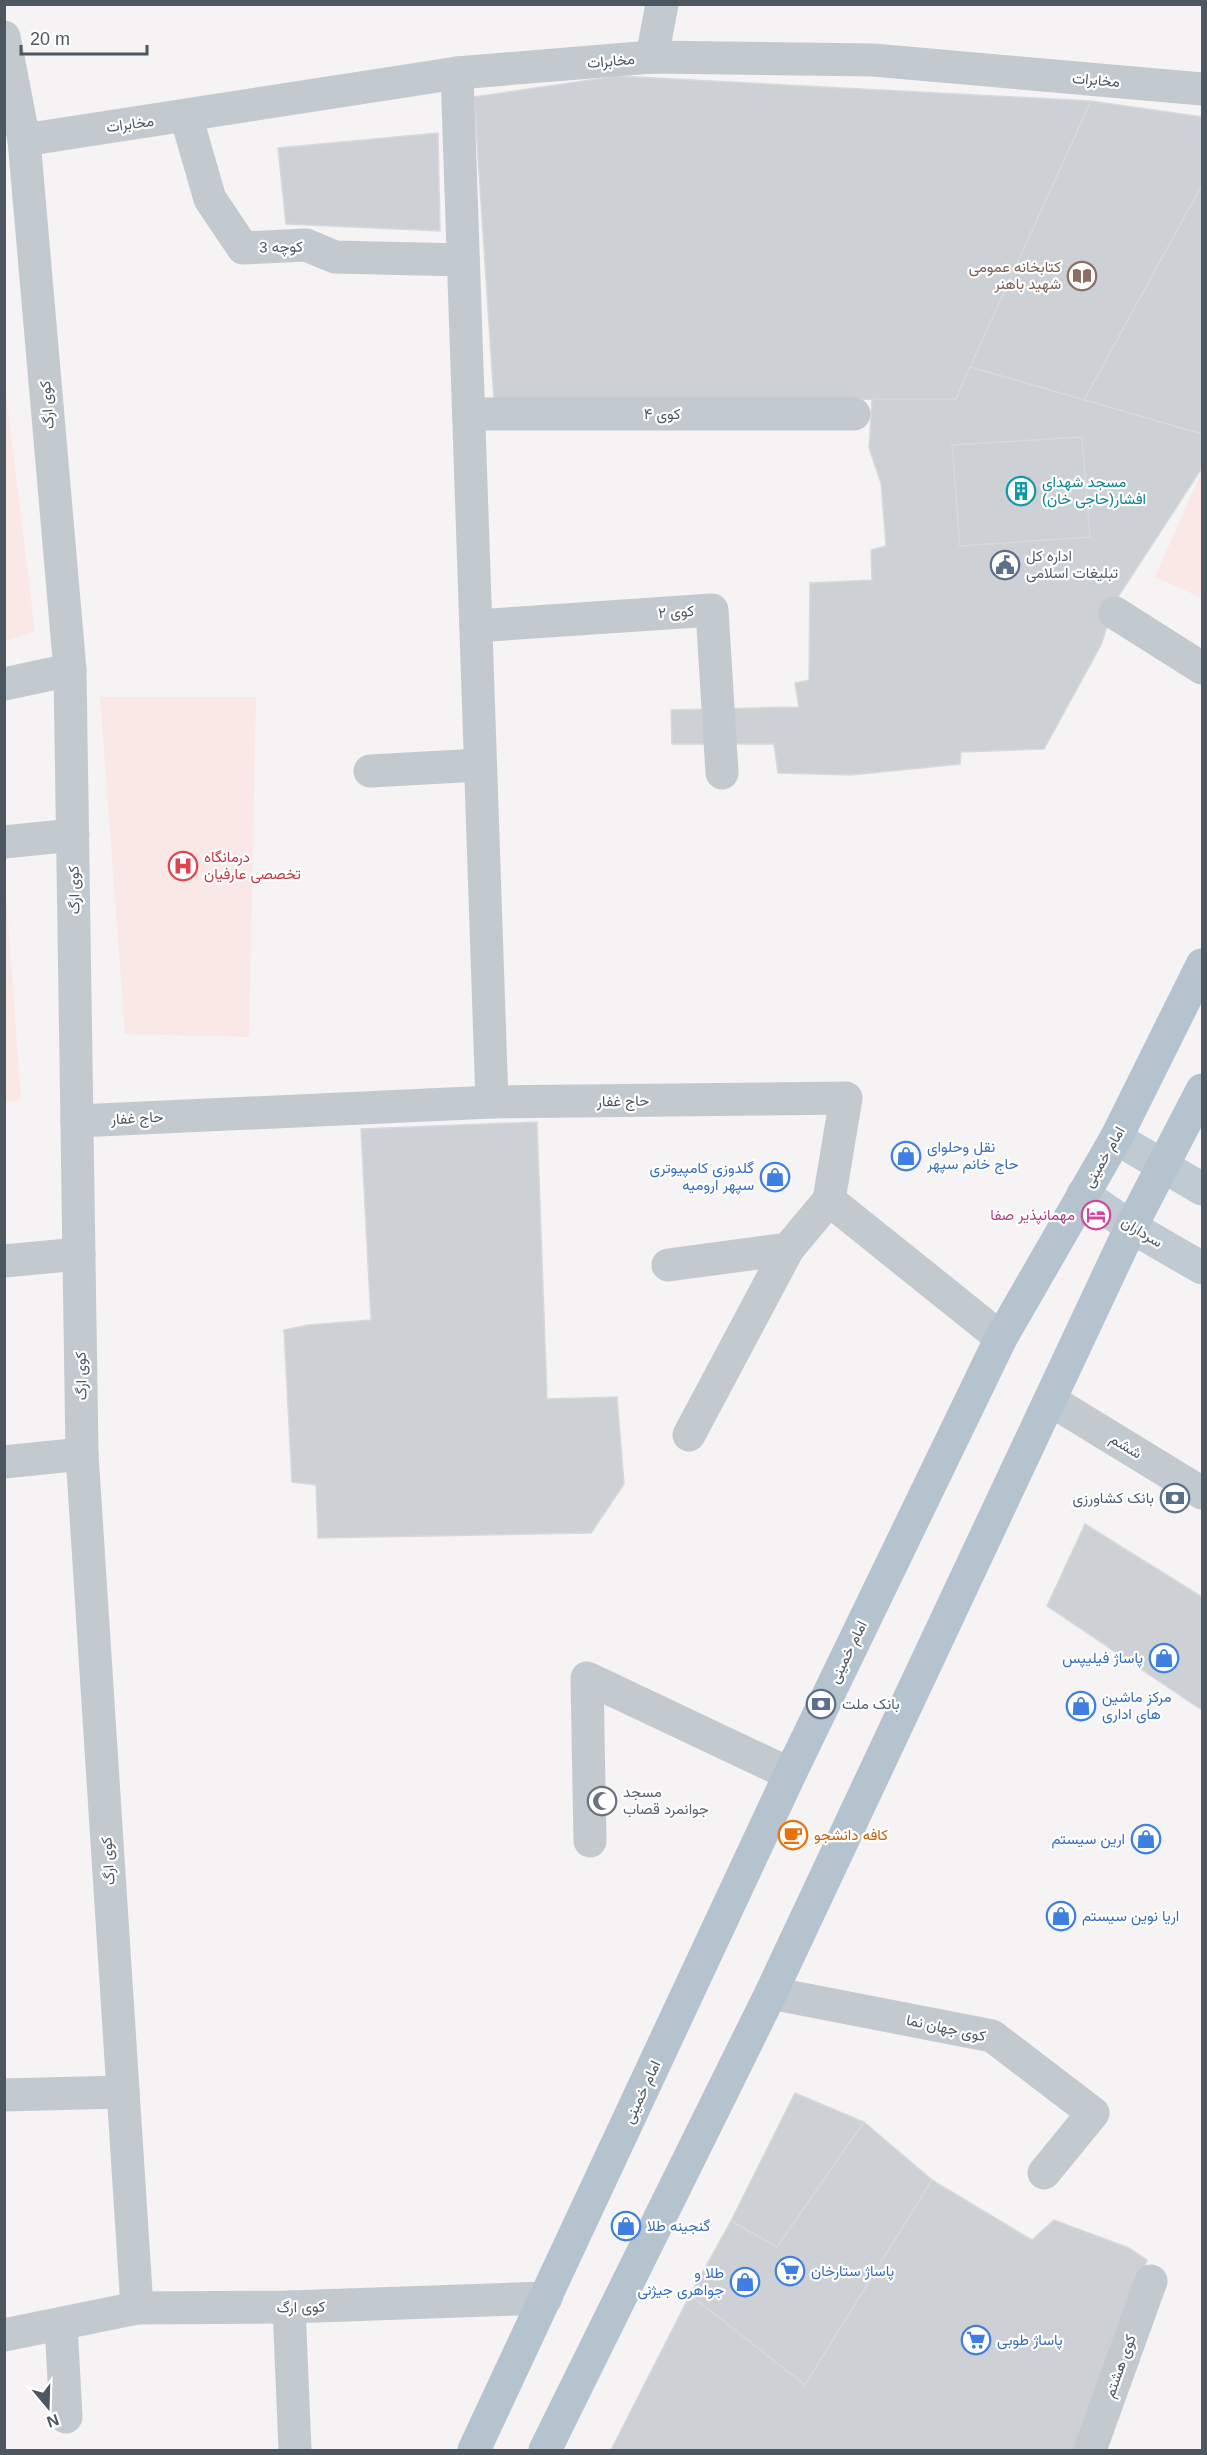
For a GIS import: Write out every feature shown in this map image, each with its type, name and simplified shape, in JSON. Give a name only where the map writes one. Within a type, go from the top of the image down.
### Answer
[{"type":"main road","name":"امام خمینی","points":[[474,2451],[790,1774],[1001,1338],[1116,1138],[1203,965]]},
{"type":"main road","points":[[545,2451],[771,1993],[1131,1227],[1203,1090]]},
{"type":"main road","points":[[1116,1138],[1203,1189]]},
{"type":"main road","name":"سرداران","points":[[1083,1194],[1131,1227],[1203,1268]]},
{"type":"street","points":[[652,57],[662,4]]},
{"type":"street","name":"کوی ارگ","points":[[4,37],[24,140],[70,670],[82,1454],[137,2308],[289,2307],[546,2298]]},
{"type":"street","name":"مخابرات","points":[[24,140],[457,73],[652,57],[873,60],[1203,89]]},
{"type":"street","points":[[457,73],[492,1102]]},
{"type":"street","name":"کوچه 3","points":[[186,116],[210,199],[243,248],[306,245],[335,257],[463,260]]},
{"type":"street","name":"کوی ۴","points":[[469,414],[854,414]]},
{"type":"street","name":"کوی ۲","points":[[476,626],[712,610],[722,773]]},
{"type":"street","points":[[1115,613],[1203,668]]},
{"type":"street","points":[[4,684],[70,670]]},
{"type":"street","points":[[370,771],[480,765]]},
{"type":"street","points":[[4,842],[73,835]]},
{"type":"street","name":"حاج غفار","points":[[77,1121],[492,1102],[846,1098],[829,1200]]},
{"type":"street","points":[[689,1435],[788,1249],[829,1200],[1001,1338]]},
{"type":"street","points":[[668,1265],[788,1249]]},
{"type":"street","points":[[4,1261],[79,1254]]},
{"type":"street","name":"ششم","points":[[1050,1400],[1203,1492]]},
{"type":"street","points":[[4,1462],[82,1454]]},
{"type":"street","points":[[590,1841],[587,1678],[790,1774]]},
{"type":"street","name":"کوی جهان نما","points":[[771,1993],[992,2036],[1093,2113],[1044,2174]]},
{"type":"street","points":[[4,2095],[123,2092]]},
{"type":"street","name":"کوی هشتم","points":[[1090,2451],[1150,2282]]},
{"type":"street","points":[[289,2307],[295,2451]]},
{"type":"street","points":[[4,2335],[137,2308]]},
{"type":"street","points":[[62,2324],[66,2417]]},
{"type":"shaded area","points":[[6,393],[35,632],[5,641],[4,394]]},
{"type":"shaded area","points":[[1202,471],[1202,598],[1155,577]]},
{"type":"shaded area","name":"درمانگاه تخصصی عارفیان","points":[[100,697],[256,697],[249,1037],[125,1034]]},
{"type":"shaded area","points":[[5,878],[21,1099],[4,1102]]},
{"type":"building","points":[[617,76],[1091,101],[956,399],[494,400],[474,97]]},
{"type":"building","name":"کتابخانه عمومی شهید باهنر","points":[[1091,101],[1202,117],[1202,185],[1084,400],[970,367]]},
{"type":"building","points":[[438,133],[440,231],[286,224],[278,148]]},
{"type":"building","points":[[1202,185],[1202,434],[1084,400]]},
{"type":"building","name":"اداره کل تبلیغات اسلامی","points":[[970,367],[1202,434],[1202,468],[1116,600],[1101,645],[1044,749],[961,752],[960,764],[851,775],[778,773],[774,744],[672,744],[671,710],[799,707],[795,683],[809,680],[810,583],[872,580],[871,550],[886,546],[881,483],[869,448],[872,399],[956,399]]},
{"type":"building","name":"مسجد شهدای افشار(حاجی خان)","points":[[1082,437],[1090,537],[960,546],[952,445]]},
{"type":"building","points":[[537,1122],[547,1399],[617,1397],[624,1484],[591,1533],[318,1538],[316,1485],[292,1482],[284,1330],[308,1325],[371,1320],[361,1129]]},
{"type":"building","name":"پاساژ فیلیپس","points":[[1085,1524],[1202,1597],[1202,1710],[1047,1606]]},
{"type":"building","points":[[795,2093],[864,2122],[777,2247],[731,2221]]},
{"type":"building","name":"پاساژ ستارخان","points":[[864,2122],[932,2180],[805,2385],[690,2295],[731,2221],[777,2247]]},
{"type":"building","name":"پاساژ طوبی","points":[[932,2180],[1032,2240],[1054,2220],[1129,2248],[1147,2260],[1080,2450],[611,2450],[690,2295],[805,2385]]},
{"type":"place","name":"کتابخانه عمومی شهید باهنر","points":[[1082,276]]},
{"type":"place","name":"مسجد شهدای افشار(حاجی خان)","points":[[1021,491]]},
{"type":"place","name":"اداره کل تبلیغات اسلامی","points":[[1005,565]]},
{"type":"place","name":"درمانگاه تخصصی عارفیان","points":[[183,866]]},
{"type":"place","name":"نقل وحلوای حاج خانم سپهر","points":[[906,1156]]},
{"type":"place","name":"گلدوزی کامپیوتری سپهر ارومیه","points":[[775,1177]]},
{"type":"place","name":"مهمانپذیر صفا","points":[[1096,1215]]},
{"type":"place","name":"بانک کشاورزی","points":[[1175,1498]]},
{"type":"place","name":"پاساژ فیلیپس","points":[[1164,1658]]},
{"type":"place","name":"بانک ملت","points":[[821,1704]]},
{"type":"place","name":"مرکز ماشین هاى ادارى","points":[[1081,1706]]},
{"type":"place","name":"مسجد جوانمرد قصاب","points":[[602,1801]]},
{"type":"place","name":"کافه دانشجو","points":[[793,1835]]},
{"type":"place","name":"ارین سیستم","points":[[1146,1839]]},
{"type":"place","name":"اریا نوین سیستم","points":[[1061,1916]]},
{"type":"place","name":"گنجینه طلا","points":[[626,2226]]},
{"type":"place","name":"پاساژ ستارخان","points":[[790,2271]]},
{"type":"place","name":"طلا و جواهری جیژنی","points":[[745,2282]]},
{"type":"place","name":"پاساژ طوبی","points":[[976,2340]]}]
